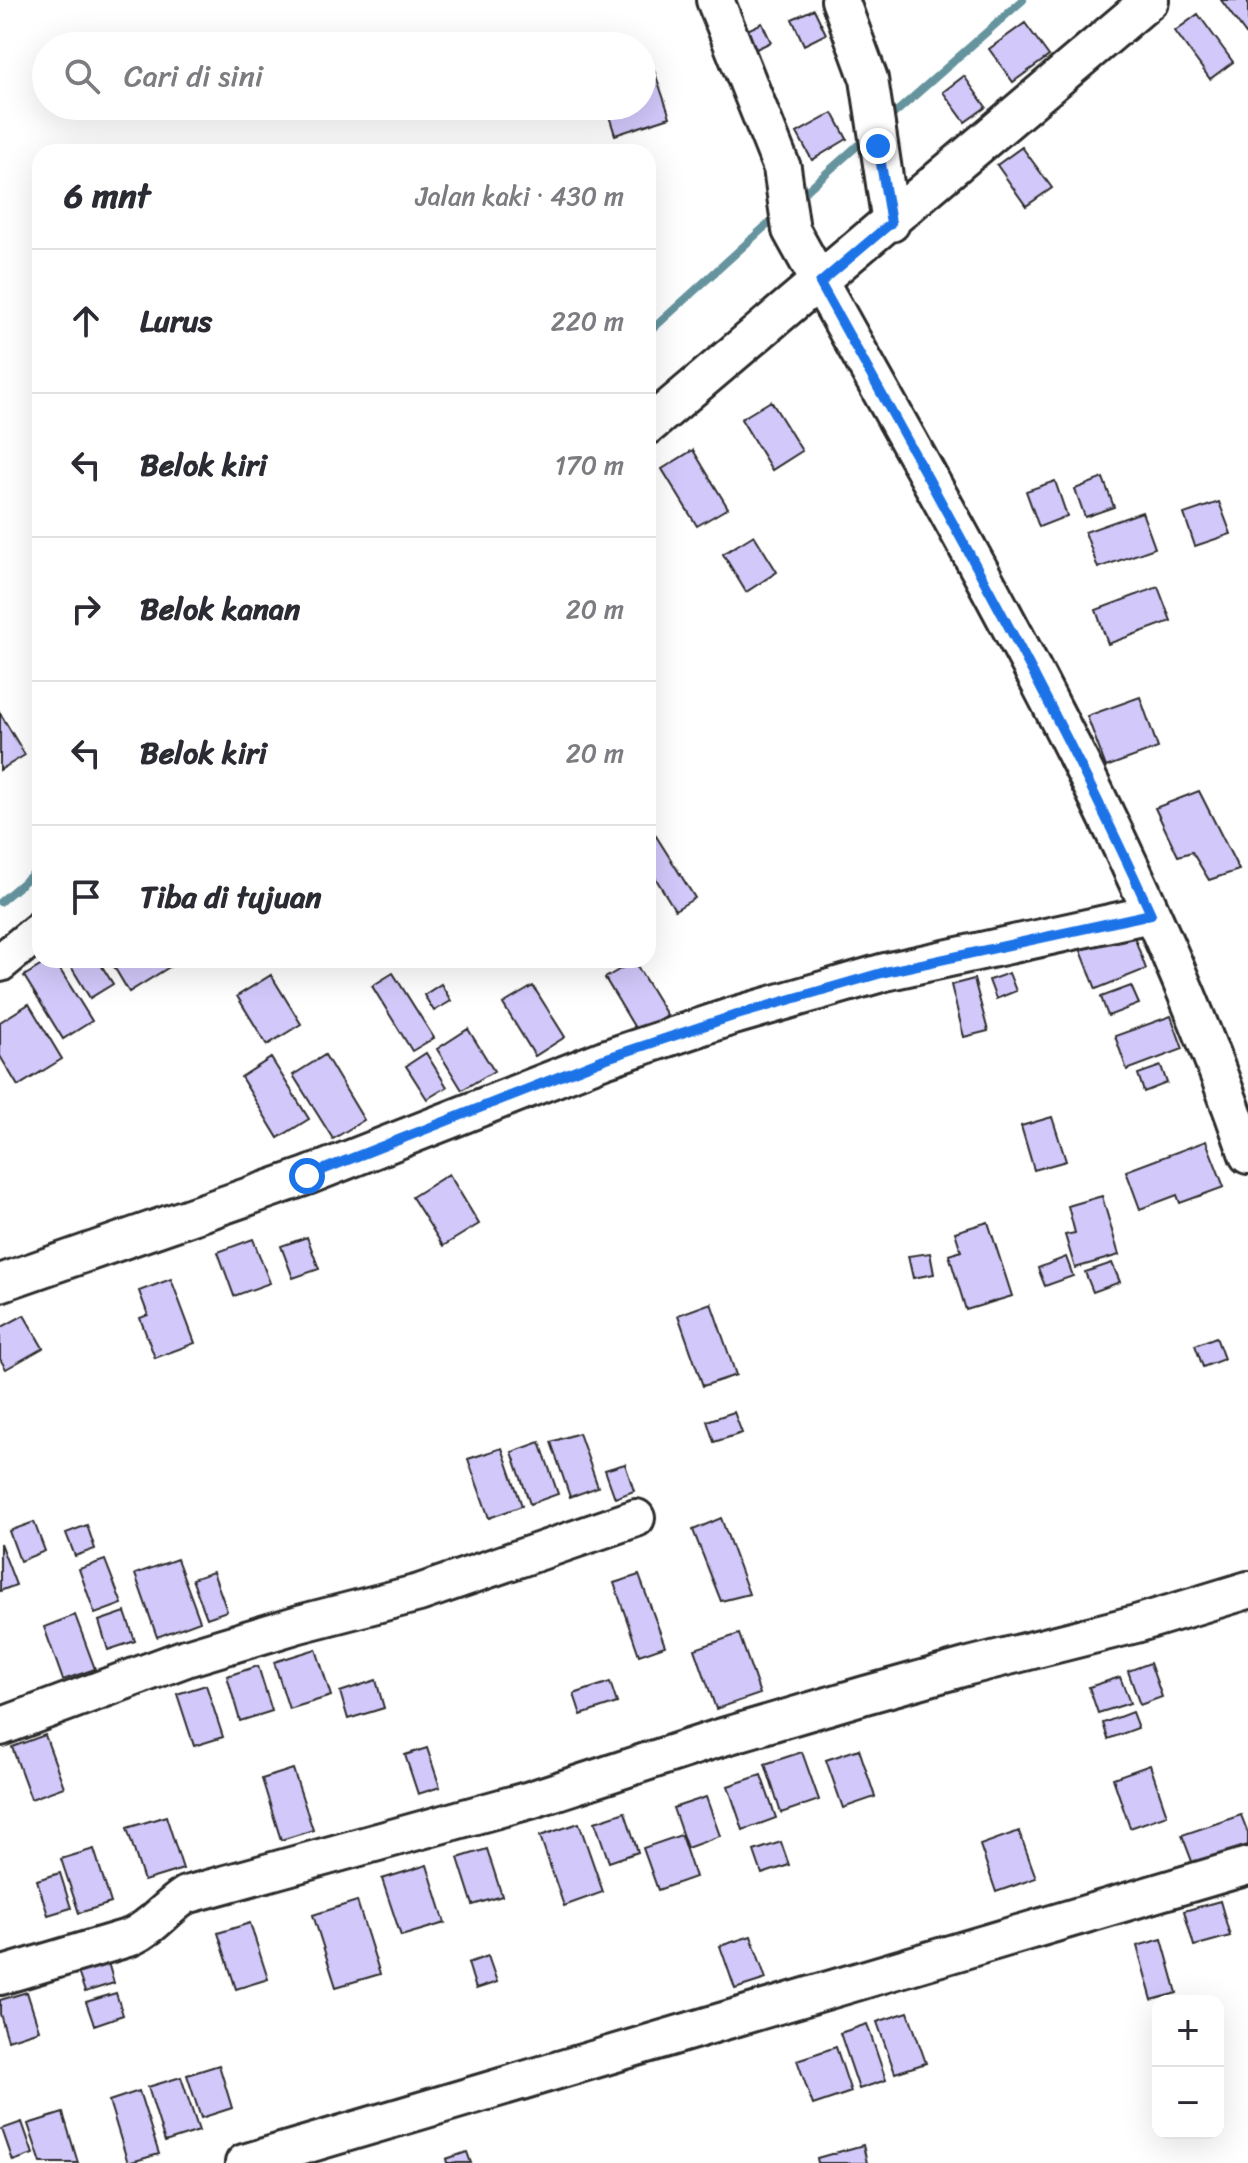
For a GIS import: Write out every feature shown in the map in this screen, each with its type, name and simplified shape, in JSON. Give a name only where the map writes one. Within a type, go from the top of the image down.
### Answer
[{"type":"street","points":[[715,0],[782,168],[791,230],[1029,662],[1109,821],[1214,1059],[1248,1155]]},
{"type":"street","points":[[840,0],[869,79],[891,223]]},
{"type":"street","points":[[656,419],[1150,0]]},
{"type":"street","points":[[0,1283],[307,1176],[604,1059],[730,1017],[885,972],[1151,914]]},
{"type":"street","points":[[0,963],[32,937]]},
{"type":"street","points":[[0,1727],[186,1658],[419,1593],[636,1518]]},
{"type":"street","points":[[0,1976],[131,1937],[143,1931],[186,1895],[530,1800],[716,1739],[865,1695],[1136,1624],[1248,1590]]},
{"type":"street","points":[[244,2163],[1248,1866]]},
{"type":"building","points":[[1221,0],[1248,0],[1248,37]]},
{"type":"building","points":[[814,9],[826,34],[804,45],[792,19]]},
{"type":"building","points":[[1198,14],[1233,62],[1210,79],[1175,31]]},
{"type":"building","points":[[762,23],[771,42],[752,51],[743,32]]},
{"type":"building","points":[[1025,23],[1049,56],[1013,82],[989,49]]},
{"type":"building","points":[[656,76],[670,117],[615,135],[610,120],[656,120]]},
{"type":"building","points":[[964,76],[986,107],[965,122],[943,92]]},
{"type":"building","points":[[833,113],[847,139],[812,160],[797,133]]},
{"type":"building","points":[[1022,147],[1052,188],[1026,206],[997,165]]},
{"type":"building","points":[[771,401],[802,451],[772,470],[741,419]]},
{"type":"building","points":[[693,450],[728,508],[697,526],[662,469]]},
{"type":"building","points":[[1103,478],[1114,507],[1085,517],[1075,489]]},
{"type":"building","points":[[1055,481],[1067,516],[1039,527],[1026,491]]},
{"type":"building","points":[[1219,502],[1231,534],[1195,546],[1184,514]]},
{"type":"building","points":[[1142,512],[1155,548],[1098,568],[1085,532]]},
{"type":"building","points":[[754,535],[777,572],[746,592],[723,554]]},
{"type":"building","points":[[1158,587],[1171,621],[1108,644],[1096,610]]},
{"type":"building","points":[[1140,697],[1158,748],[1106,767],[1087,716]]},
{"type":"building","points":[[0,713],[25,755],[0,770]]},
{"type":"building","points":[[1199,791],[1239,870],[1209,880],[1192,852],[1178,856],[1155,808]]},
{"type":"building","points":[[656,836],[695,898],[675,910],[656,879]]},
{"type":"building","points":[[1131,928],[1146,969],[1096,989],[1080,948]]},
{"type":"building","points":[[37,968],[59,968],[92,1021],[63,1039],[24,976]]},
{"type":"building","points":[[72,968],[103,968],[113,984],[90,998]]},
{"type":"building","points":[[115,968],[168,968],[129,992]]},
{"type":"building","points":[[622,968],[638,968],[667,1015],[638,1033],[605,978]]},
{"type":"building","points":[[393,973],[434,1038],[412,1051],[372,986]]},
{"type":"building","points":[[1009,973],[1016,991],[996,999],[989,980]]},
{"type":"building","points":[[271,975],[301,1024],[267,1045],[237,996]]},
{"type":"building","points":[[974,979],[988,1031],[964,1037],[951,985]]},
{"type":"building","points":[[441,984],[451,1001],[434,1011],[424,995]]},
{"type":"building","points":[[533,986],[565,1037],[535,1056],[503,1004]]},
{"type":"building","points":[[1131,986],[1139,1004],[1108,1016],[1101,997]]},
{"type":"building","points":[[29,1004],[62,1059],[18,1086],[0,1056],[0,1022]]},
{"type":"building","points":[[1171,1016],[1183,1049],[1127,1070],[1115,1036]]},
{"type":"building","points":[[468,1029],[494,1071],[462,1090],[437,1049]]},
{"type":"building","points":[[426,1053],[447,1087],[427,1099],[406,1066]]},
{"type":"building","points":[[325,1055],[364,1120],[333,1139],[293,1075]]},
{"type":"building","points":[[271,1058],[309,1119],[278,1138],[241,1077]]},
{"type":"building","points":[[1161,1066],[1167,1083],[1144,1092],[1138,1074]]},
{"type":"building","points":[[1052,1117],[1066,1161],[1034,1170],[1021,1126]]},
{"type":"building","points":[[1206,1141],[1224,1187],[1180,1203],[1177,1195],[1140,1209],[1126,1171]]},
{"type":"building","points":[[449,1174],[479,1224],[443,1246],[412,1197]]},
{"type":"building","points":[[1102,1196],[1119,1255],[1075,1268],[1065,1235],[1075,1233],[1068,1206]]},
{"type":"building","points":[[988,1222],[1012,1296],[966,1310],[949,1255],[961,1251],[955,1232]]},
{"type":"building","points":[[307,1237],[319,1269],[293,1278],[281,1246]]},
{"type":"building","points":[[253,1239],[270,1283],[234,1296],[218,1252]]},
{"type":"building","points":[[930,1253],[934,1274],[913,1278],[908,1256]]},
{"type":"building","points":[[1066,1257],[1073,1276],[1045,1286],[1038,1268]]},
{"type":"building","points":[[1112,1263],[1120,1282],[1093,1292],[1085,1272]]},
{"type":"building","points":[[171,1279],[195,1343],[155,1358],[140,1318],[148,1315],[139,1291]]},
{"type":"building","points":[[711,1303],[736,1375],[703,1386],[678,1315]]},
{"type":"building","points":[[24,1315],[43,1348],[6,1369],[0,1359],[0,1328]]},
{"type":"building","points":[[1216,1337],[1224,1359],[1203,1367],[1195,1345]]},
{"type":"building","points":[[734,1412],[742,1433],[714,1442],[707,1421]]},
{"type":"building","points":[[579,1433],[598,1487],[570,1497],[551,1442]]},
{"type":"building","points":[[540,1442],[558,1494],[530,1504],[512,1452]]},
{"type":"building","points":[[502,1448],[522,1506],[489,1518],[468,1459]]},
{"type":"building","points":[[625,1464],[634,1491],[615,1498],[605,1470]]},
{"type":"building","points":[[721,1518],[749,1594],[721,1601],[693,1530]]},
{"type":"building","points":[[34,1522],[45,1551],[20,1561],[9,1531]]},
{"type":"building","points":[[87,1525],[95,1549],[75,1556],[66,1533]]},
{"type":"building","points":[[0,1543],[16,1585],[0,1591]]},
{"type":"building","points":[[177,1559],[200,1621],[157,1637],[135,1574]]},
{"type":"building","points":[[105,1560],[122,1604],[95,1614],[79,1569]]},
{"type":"building","points":[[213,1572],[227,1611],[207,1618],[192,1579]]},
{"type":"building","points":[[639,1575],[665,1646],[639,1655],[614,1583]]},
{"type":"building","points":[[125,1612],[135,1641],[108,1650],[99,1621]]},
{"type":"building","points":[[75,1615],[95,1669],[63,1680],[44,1627]]},
{"type":"building","points":[[739,1634],[760,1694],[716,1709],[695,1649]]},
{"type":"building","points":[[316,1649],[331,1696],[289,1709],[274,1662]]},
{"type":"building","points":[[1150,1663],[1162,1697],[1140,1705],[1128,1671]]},
{"type":"building","points":[[258,1666],[272,1711],[240,1721],[227,1676]]},
{"type":"building","points":[[1120,1677],[1130,1703],[1098,1713],[1089,1687]]},
{"type":"building","points":[[376,1680],[384,1708],[348,1719],[340,1692]]},
{"type":"building","points":[[610,1682],[617,1703],[581,1715],[574,1694]]},
{"type":"building","points":[[206,1685],[223,1737],[194,1746],[177,1694]]},
{"type":"building","points":[[1132,1712],[1138,1728],[1108,1739],[1103,1723]]},
{"type":"building","points":[[45,1735],[64,1787],[31,1799],[12,1747]]},
{"type":"building","points":[[427,1748],[440,1787],[418,1794],[405,1755]]},
{"type":"building","points":[[859,1749],[875,1797],[843,1808],[826,1760]]},
{"type":"building","points":[[802,1752],[819,1800],[781,1813],[765,1764]]},
{"type":"building","points":[[1150,1765],[1167,1815],[1130,1828],[1113,1778]]},
{"type":"building","points":[[293,1769],[313,1830],[281,1840],[262,1779]]},
{"type":"building","points":[[761,1775],[776,1818],[743,1830],[728,1786]]},
{"type":"building","points":[[706,1797],[720,1836],[687,1848],[673,1808]]},
{"type":"building","points":[[625,1812],[638,1852],[609,1862],[595,1822]]},
{"type":"building","points":[[1241,1815],[1248,1833],[1248,1845],[1193,1864],[1182,1835]]},
{"type":"building","points":[[166,1816],[183,1869],[144,1881],[127,1828]]},
{"type":"building","points":[[579,1823],[603,1892],[564,1906],[540,1836]]},
{"type":"building","points":[[1019,1831],[1036,1878],[996,1892],[980,1845]]},
{"type":"building","points":[[681,1835],[695,1877],[658,1890],[643,1848]]},
{"type":"building","points":[[781,1842],[789,1865],[762,1874],[754,1851]]},
{"type":"building","points":[[94,1849],[111,1903],[79,1913],[61,1859]]},
{"type":"building","points":[[487,1849],[502,1896],[473,1905],[458,1858]]},
{"type":"building","points":[[427,1865],[445,1923],[401,1936],[382,1879]]},
{"type":"building","points":[[60,1873],[71,1908],[48,1915],[37,1880]]},
{"type":"building","points":[[357,1901],[380,1974],[336,1987],[313,1915]]},
{"type":"building","points":[[1220,1901],[1230,1936],[1194,1946],[1184,1911]]},
{"type":"building","points":[[250,1923],[268,1979],[236,1989],[218,1933]]},
{"type":"building","points":[[751,1936],[766,1979],[735,1989],[720,1946]]},
{"type":"building","points":[[1162,1939],[1177,1993],[1152,1995],[1152,2000],[1137,1946]]},
{"type":"building","points":[[488,1956],[497,1982],[476,1989],[468,1963]]},
{"type":"building","points":[[107,1959],[114,1983],[85,1992],[77,1969]]},
{"type":"building","points":[[27,1992],[39,2030],[8,2040],[0,2014],[0,2000]]},
{"type":"building","points":[[116,1993],[123,2015],[94,2025],[86,2002]]},
{"type":"building","points":[[908,2012],[926,2063],[895,2073],[877,2022]]},
{"type":"building","points":[[867,2024],[886,2080],[859,2089],[840,2033]]},
{"type":"building","points":[[836,2047],[851,2092],[813,2105],[797,2060]]},
{"type":"building","points":[[219,2065],[232,2108],[201,2118],[187,2075]]},
{"type":"building","points":[[181,2077],[199,2131],[165,2142],[148,2087]]},
{"type":"building","points":[[139,2091],[159,2154],[128,2163],[109,2101]]},
{"type":"building","points":[[63,2113],[78,2163],[41,2163],[28,2124]]},
{"type":"building","points":[[22,2122],[33,2154],[13,2161],[2,2129]]},
{"type":"building","points":[[863,2145],[867,2163],[818,2163],[817,2158]]},
{"type":"building","points":[[467,2152],[471,2163],[447,2163],[446,2159]]},
{"type":"waterway","points":[[886,121],[1023,0]]},
{"type":"waterway","points":[[796,200],[866,138]]},
{"type":"waterway","points":[[656,326],[779,214]]},
{"type":"waterway","points":[[0,902],[32,875]]},
{"type":"route","points":[[307,1176],[604,1059],[730,1017],[885,972],[1151,914],[1109,821],[1029,662],[820,283],[891,223],[878,146]]}]
